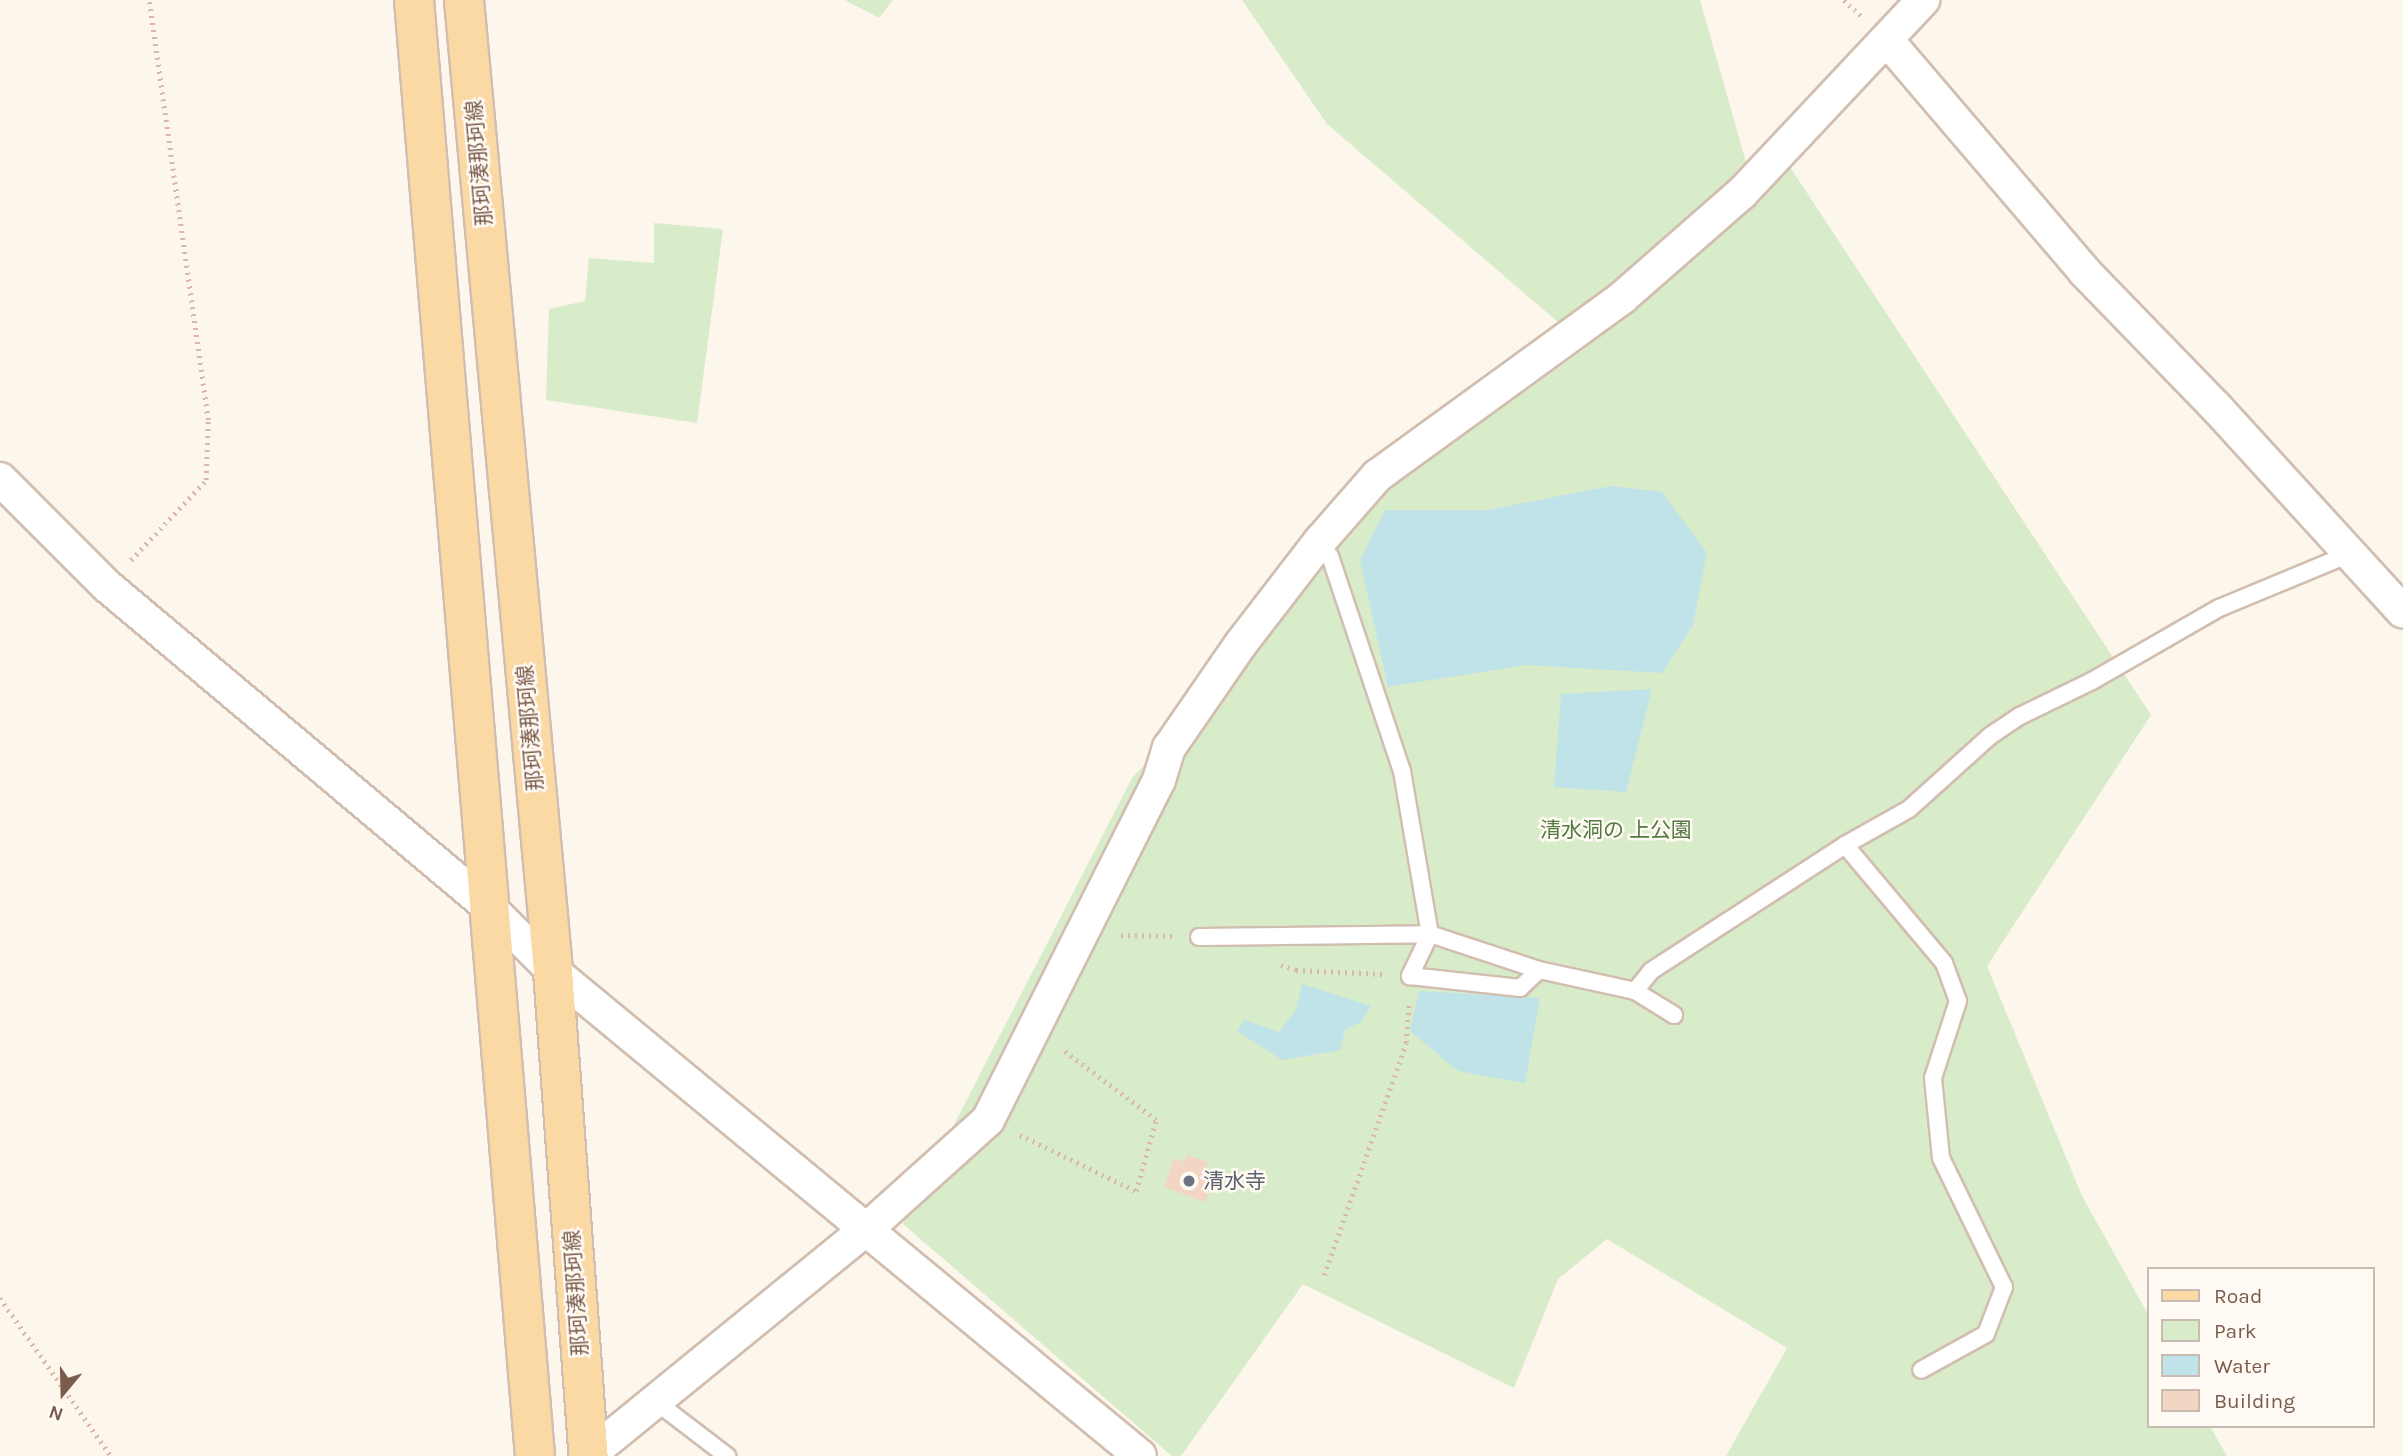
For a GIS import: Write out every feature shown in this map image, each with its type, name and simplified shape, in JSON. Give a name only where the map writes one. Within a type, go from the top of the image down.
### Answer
[{"type":"main road","points":[[414,0],[536,1456]]},
{"type":"main road","name":"那珂湊那珂線","points":[[464,0],[553,971],[589,1456]]},
{"type":"street","points":[[589,1456],[868,1228],[988,1119],[1159,780],[1169,748],[1240,645],[1321,540],[1377,476],[1623,297],[1742,193],[1923,0]]},
{"type":"street","points":[[1887,40],[2084,271],[2216,407],[2347,555],[2403,612]]},
{"type":"street","points":[[0,480],[107,586],[490,908],[553,971],[868,1228],[1140,1456]]},
{"type":"lane","points":[[1635,991],[1651,971],[1845,845],[1909,809],[1990,736],[2020,716],[2092,681],[2219,608],[2347,555]]},
{"type":"lane","points":[[1330,556],[1402,771],[1430,934],[1410,976],[1520,988],[1538,970]]},
{"type":"lane","points":[[1845,845],[1944,963],[1958,1001],[1933,1078],[1941,1158],[2004,1287],[1986,1334],[1921,1370]]},
{"type":"lane","points":[[1199,937],[1430,934],[1538,970],[1635,991],[1674,1015]]},
{"type":"lane","points":[[655,1401],[726,1456]]},
{"type":"path","points":[[107,586],[206,480],[208,420],[149,0]]},
{"type":"path","points":[[1082,934],[1199,937]]},
{"type":"path","points":[[1272,962],[1296,970],[1410,976],[1406,1043],[1324,1275]]},
{"type":"path","points":[[988,1119],[1136,1191],[1156,1120],[1034,1028]]},
{"type":"path","points":[[0,1298],[111,1456]]},
{"type":"green space","points":[[845,0],[893,0],[879,18]]},
{"type":"green space","name":"清水洞の 上公園","points":[[1242,0],[1700,0],[1755,194],[1788,164],[2151,715],[1987,966],[2082,1196],[2148,1314],[2148,1428],[2211,1428],[2227,1456],[1726,1456],[1787,1348],[1607,1239],[1558,1279],[1514,1388],[1303,1284],[1181,1456],[1172,1456],[903,1224],[1132,778],[1246,659],[1380,495],[1587,347],[1327,124]]},
{"type":"green space","points":[[654,223],[723,229],[697,423],[546,400],[549,309],[585,301],[589,258],[654,263]]},
{"type":"water","points":[[1611,486],[1662,492],[1707,553],[1693,625],[1662,673],[1525,665],[1388,687],[1360,560],[1385,510],[1487,510]]},
{"type":"water","points":[[1652,689],[1626,792],[1554,787],[1561,694]]},
{"type":"water","points":[[1302,984],[1371,1006],[1361,1022],[1345,1030],[1340,1050],[1282,1060],[1237,1031],[1244,1020],[1279,1032],[1296,1010]]},
{"type":"water","points":[[1419,991],[1540,998],[1525,1083],[1458,1071],[1410,1031]]},
{"type":"building","name":"清水寺","points":[[1187,1155],[1208,1162],[1204,1171],[1215,1175],[1205,1202],[1164,1187],[1174,1158],[1184,1162]]},
{"type":"place","name":"清水寺","points":[[1189,1181]]}]
